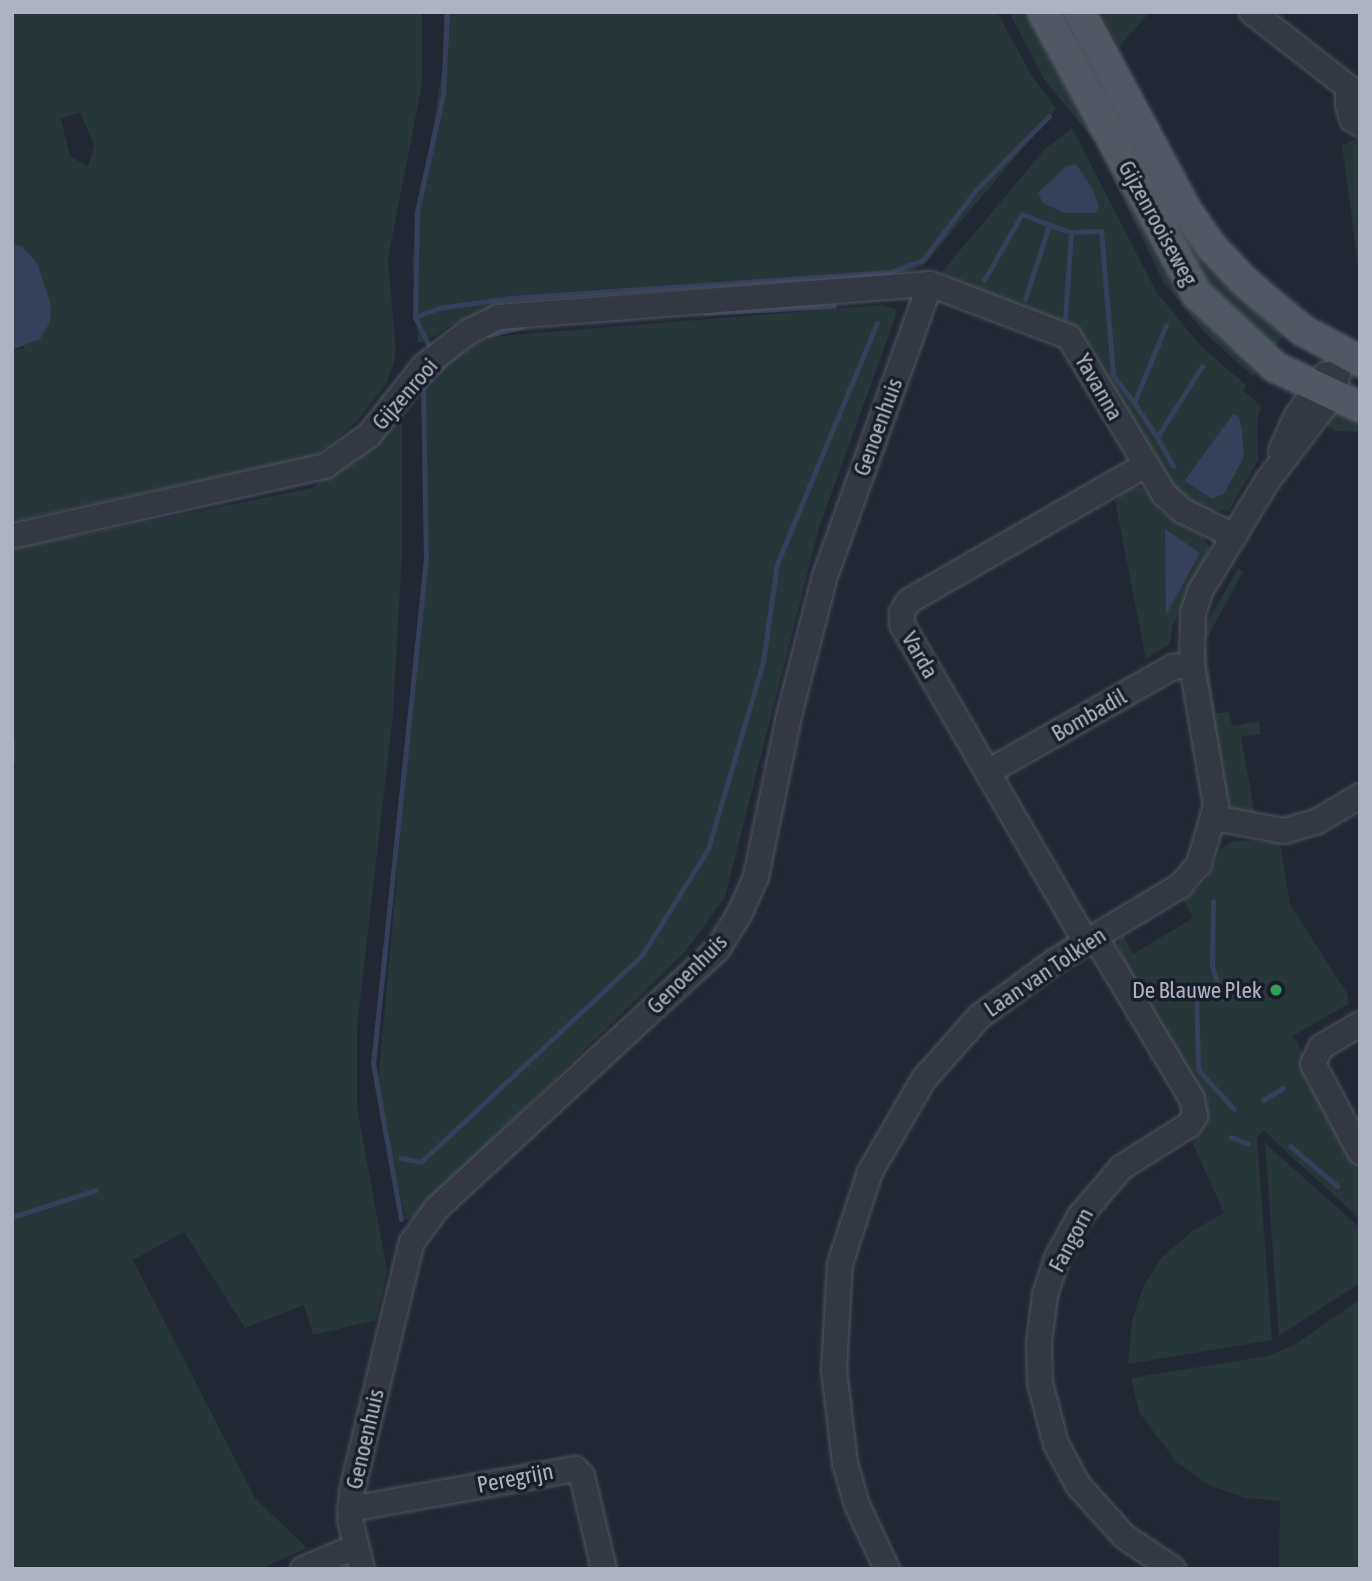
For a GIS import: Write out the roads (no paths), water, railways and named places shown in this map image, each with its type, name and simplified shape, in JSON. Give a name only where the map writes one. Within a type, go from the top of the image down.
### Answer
[{"type":"main road","name":"Gijzenrooiseweg","points":[[1043,12],[1197,294],[1275,367],[1323,392],[1360,407]]},
{"type":"main road","name":"Gijzenrooiseweg","points":[[1080,12],[1188,213],[1212,247],[1245,282],[1295,324],[1352,358]]},
{"type":"street","points":[[1252,12],[1349,87],[1348,104],[1352,119],[1360,124]]},
{"type":"street","name":"Yavanna","points":[[930,284],[1069,337],[1144,466],[1164,494],[1183,511],[1234,536]]},
{"type":"street","name":"Gijzenrooi","points":[[12,536],[324,466],[369,435],[424,366],[468,332],[499,317],[930,284]]},
{"type":"street","name":"Genoenhuis","points":[[303,1569],[359,1558],[350,1509],[412,1242],[437,1208],[717,950],[738,917],[756,877],[790,712],[825,576],[930,284]]},
{"type":"street","name":"Laan van Tolkien","points":[[887,1569],[857,1505],[836,1415],[834,1304],[850,1226],[886,1137],[923,1079],[979,1017],[1091,939],[1181,886],[1204,853],[1215,818],[1192,665],[1193,614],[1201,590],[1323,392],[1352,358]]},
{"type":"street","name":"Varda","points":[[1091,939],[988,772],[902,625],[902,612],[909,601],[1144,466]]},
{"type":"street","name":"Bombadil","points":[[988,772],[1173,667],[1192,665]]},
{"type":"street","points":[[1215,818],[1284,831],[1316,822],[1360,796]]},
{"type":"street","name":"Fangorn","points":[[1091,939],[1192,1099],[1195,1116],[1189,1125],[1122,1167],[1093,1198],[1068,1237],[1045,1296],[1039,1343],[1040,1383],[1056,1444],[1078,1485],[1125,1536],[1173,1569]]},
{"type":"street","points":[[1359,1152],[1312,1064],[1321,1047],[1360,1024]]},
{"type":"street","name":"Peregrijn","points":[[350,1509],[575,1469],[582,1476],[604,1569]]},
{"type":"water","points":[[1076,164],[1092,188],[1099,205],[1096,213],[1064,213],[1043,203],[1038,193],[1066,166]]},
{"type":"water","points":[[12,244],[22,246],[37,263],[51,305],[50,322],[40,339],[12,350]]},
{"type":"water","points":[[1233,414],[1239,416],[1244,457],[1224,494],[1212,499],[1184,481]]},
{"type":"water","points":[[1165,529],[1200,553],[1166,615]]},
{"type":"waterway","points":[[431,350],[415,317],[417,212],[443,94],[447,12]]},
{"type":"waterway","points":[[415,317],[438,308],[510,298],[890,272],[923,260],[976,190],[1049,116]]},
{"type":"waterway","points":[[984,280],[1022,214],[1049,225]]},
{"type":"waterway","points":[[1025,299],[1049,225],[1071,232]]},
{"type":"waterway","points":[[1065,318],[1071,232],[1101,231],[1113,375],[1134,403]]},
{"type":"waterway","points":[[705,313],[834,306]]},
{"type":"waterway","points":[[401,1158],[421,1162],[642,955],[708,849],[763,662],[777,564],[877,323]]},
{"type":"waterway","points":[[1157,437],[1134,403],[1166,325]]},
{"type":"waterway","points":[[489,335],[521,327]]},
{"type":"waterway","points":[[1173,466],[1157,437],[1202,366]]},
{"type":"waterway","points":[[401,1219],[373,1064],[426,559],[423,388],[442,368]]},
{"type":"waterway","points":[[12,739],[12,761]]},
{"type":"waterway","points":[[1213,901],[1212,966],[1222,998]]},
{"type":"waterway","points":[[1196,987],[1198,1070],[1234,1109]]},
{"type":"waterway","points":[[1263,1100],[1283,1088]]},
{"type":"waterway","points":[[1231,1137],[1248,1144]]},
{"type":"waterway","points":[[1290,1146],[1337,1186]]},
{"type":"waterway","points":[[12,1217],[96,1190]]},
{"type":"place","name":"De Blauwe Plek","points":[[1276,990]]}]
